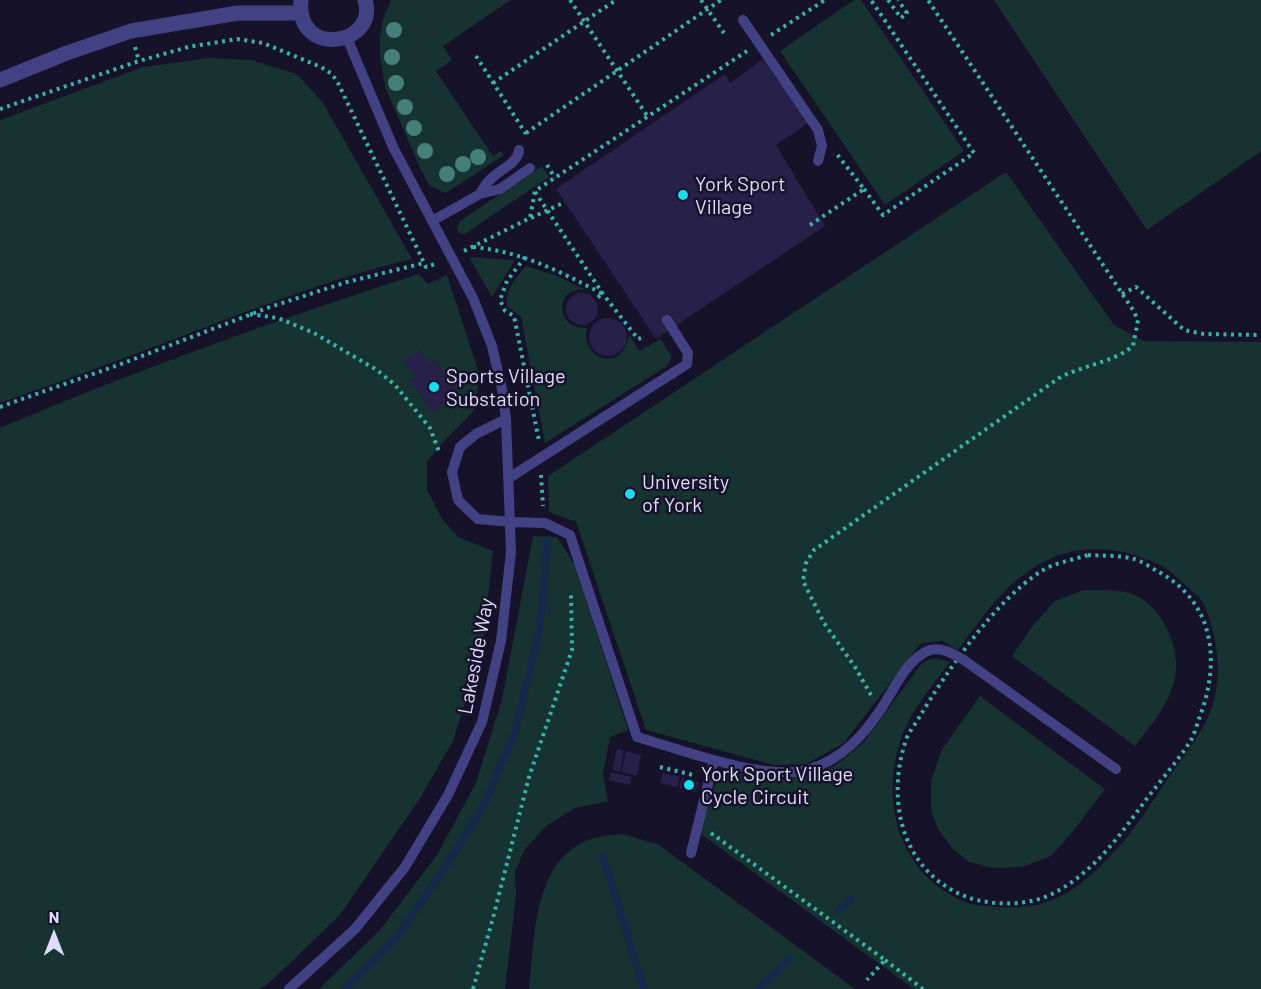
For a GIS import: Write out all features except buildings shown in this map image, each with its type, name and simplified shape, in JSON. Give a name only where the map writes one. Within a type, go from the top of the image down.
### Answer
[{"type":"street","points":[[0,80],[77,49],[131,31],[238,13],[300,6],[304,23],[316,36],[328,40],[347,38],[358,30],[365,18],[367,11],[365,0]]},
{"type":"lane","points":[[743,20],[818,130],[822,146],[818,161]]},
{"type":"lane","name":"Lakeside Way","points":[[289,989],[355,928],[405,867],[448,795],[482,722],[501,641],[511,552],[506,420],[502,389],[492,346],[477,305],[393,147],[347,38]]},
{"type":"lane","points":[[480,194],[489,179],[515,160],[519,150]]},
{"type":"lane","points":[[432,221],[480,194],[500,189],[530,168]]},
{"type":"lane","points":[[509,478],[687,364],[688,353],[668,320]]},
{"type":"lane","points":[[506,420],[476,434],[460,447],[452,472],[458,500],[478,519],[544,523],[570,534],[637,737],[714,760],[779,772],[808,770],[840,755],[862,735],[912,662],[929,651],[942,649],[964,660],[1116,770]]},
{"type":"lane","points":[[691,853],[714,760]]},
{"type":"path","points":[[570,0],[648,117]]},
{"type":"path","points":[[493,83],[616,0]]},
{"type":"path","points":[[701,0],[724,33]]},
{"type":"path","points":[[526,132],[721,0]]},
{"type":"path","points":[[530,218],[535,191],[825,0]]},
{"type":"path","points":[[818,130],[883,214],[974,153],[870,0]]},
{"type":"path","points":[[888,0],[901,18],[907,13],[898,0]]},
{"type":"path","points":[[880,711],[855,667],[824,623],[803,581],[807,563],[814,550],[1059,378],[1114,358],[1133,346],[1138,320],[928,0]]},
{"type":"path","points":[[0,109],[110,70],[189,48],[237,39],[263,43],[321,67],[332,74],[426,267],[452,257]]},
{"type":"path","points":[[476,56],[531,141]]},
{"type":"path","points":[[543,159],[555,178]]},
{"type":"path","points":[[810,225],[864,189]]},
{"type":"path","points":[[535,191],[603,294],[638,339],[641,338]]},
{"type":"path","points":[[565,202],[471,247],[493,249],[525,257],[549,266],[603,294]]},
{"type":"path","points":[[525,257],[507,280],[500,300],[505,310],[514,316],[533,406],[539,438],[544,523]]},
{"type":"path","points":[[0,407],[121,364],[249,314],[347,282],[424,263]]},
{"type":"path","points":[[1122,294],[1136,287],[1184,330],[1204,334],[1261,335]]},
{"type":"path","points":[[595,299],[603,294]]},
{"type":"path","points":[[249,314],[278,318],[314,333],[377,370],[395,385],[430,428],[440,454],[440,461],[452,472]]},
{"type":"path","points":[[473,989],[529,777],[572,650],[571,592]]},
{"type":"path","points":[[660,767],[693,776],[695,768]]},
{"type":"path","points":[[699,823],[923,989]]},
{"type":"path","points":[[867,980],[885,960]]},
{"type":"green space","points":[[391,0],[511,0],[443,46],[452,60],[436,71],[493,156],[501,151],[504,155],[446,193],[430,186],[385,87],[380,38],[383,19]]},
{"type":"green space","points":[[854,0],[861,0],[964,151],[885,205],[780,51]]},
{"type":"green space","points":[[994,0],[1261,0],[1261,151],[1147,230]]},
{"type":"green space","points":[[209,58],[251,60],[297,74],[323,103],[412,259],[288,296],[0,403],[0,120],[143,67]]},
{"type":"green space","points":[[542,166],[549,177],[465,234],[459,233],[457,229],[460,221]]},
{"type":"green space","points":[[1006,172],[1114,325],[1144,341],[1261,342],[1261,989],[914,989],[697,831],[721,770],[778,780],[815,774],[836,765],[864,742],[922,663],[934,658],[950,662],[911,716],[895,761],[893,787],[895,812],[901,836],[912,858],[927,877],[947,892],[971,904],[1005,908],[1022,907],[1047,902],[1063,895],[1100,867],[1131,832],[1197,738],[1213,703],[1218,668],[1211,623],[1201,600],[1168,570],[1138,556],[1108,550],[1078,551],[1050,559],[1010,586],[958,650],[942,641],[921,643],[844,743],[806,764],[774,765],[646,730],[576,522],[549,512],[548,476]]},
{"type":"green space","points":[[469,257],[515,260],[492,297]]},
{"type":"green space","points":[[526,266],[555,275],[586,290],[576,290],[568,294],[562,308],[568,322],[576,327],[587,328],[586,339],[589,348],[595,354],[603,358],[619,355],[625,347],[629,334],[639,351],[661,339],[672,357],[667,366],[545,443],[521,317],[507,306],[509,289]]},
{"type":"green space","points":[[419,274],[428,284],[447,275],[479,373],[476,406],[427,462],[427,490],[442,519],[458,537],[493,551],[483,645],[453,741],[419,800],[339,916],[268,984],[259,989],[0,989],[0,428],[208,346]]},
{"type":"green space","points":[[533,536],[557,537],[575,565],[628,730],[610,737],[603,774],[608,801],[575,808],[546,826],[525,849],[515,872],[516,895],[505,989],[319,989],[380,930],[437,855],[476,783],[502,699]]},
{"type":"green space","points":[[1084,590],[1110,590],[1135,595],[1154,609],[1162,619],[1172,642],[1176,667],[1172,688],[1159,714],[1135,746],[1012,656],[1035,623],[1055,601]]},
{"type":"green space","points":[[980,696],[1105,789],[1051,856],[1022,867],[992,868],[969,862],[952,848],[938,829],[931,810],[931,781],[941,751]]},
{"type":"green space","points":[[623,834],[659,845],[855,989],[529,989],[540,903],[547,882],[557,864],[572,849],[591,839]]},
{"type":"waterway","points":[[345,989],[397,937],[446,866],[484,805],[515,732],[534,653],[542,611],[547,541]]},
{"type":"waterway","points":[[603,856],[644,989]]},
{"type":"waterway","points":[[839,910],[851,899]]},
{"type":"waterway","points":[[758,989],[789,959]]},
{"type":"place","name":"York Sport Village","points":[[683,195]]},
{"type":"place","name":"Sports Village Substation","points":[[434,387]]},
{"type":"place","name":"University of York","points":[[630,494]]},
{"type":"place","name":"York Sport Village Cycle Circuit","points":[[689,785]]}]
